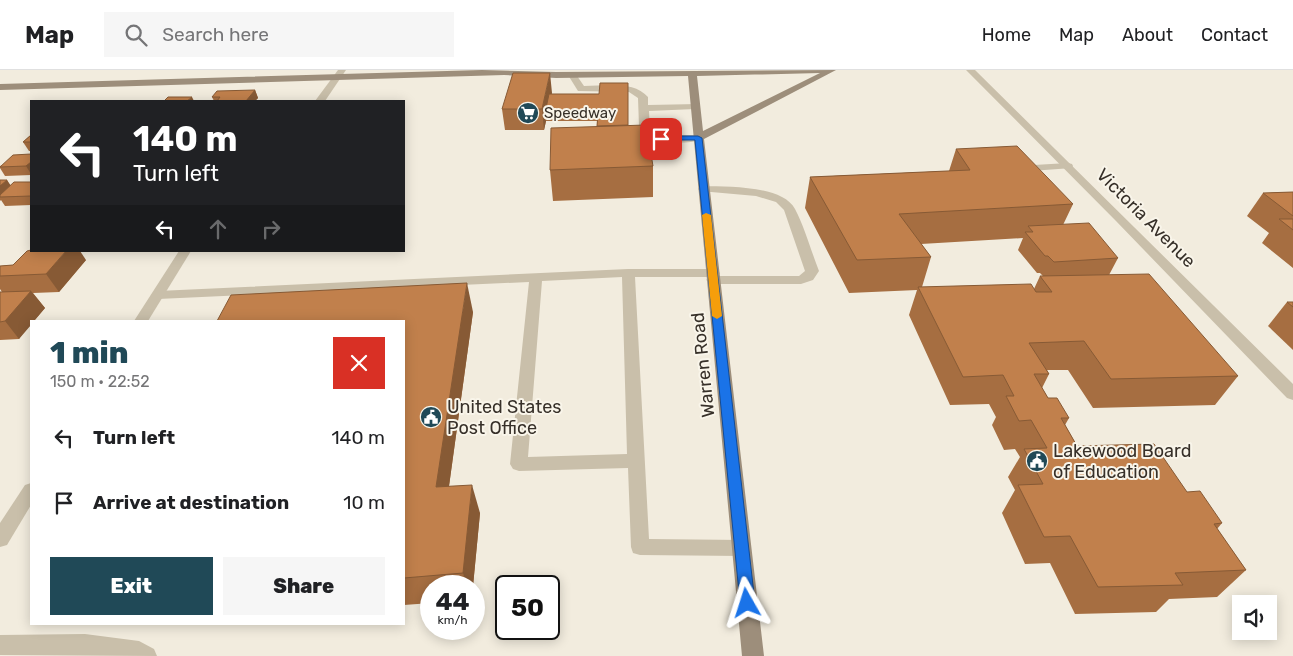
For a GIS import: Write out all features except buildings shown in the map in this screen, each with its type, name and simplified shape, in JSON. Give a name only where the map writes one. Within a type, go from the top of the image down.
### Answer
[{"type":"main road","points":[[0,87],[340,73],[504,72],[572,75],[820,70]]},
{"type":"main road","points":[[698,138],[832,70]]},
{"type":"main road","name":"Warren Road","points":[[692,72],[752,656]]},
{"type":"street","name":"Victoria Avenue","points":[[970,70],[1068,166],[1293,394]]},
{"type":"street","points":[[321,100],[340,73]]},
{"type":"street","points":[[572,75],[581,89],[630,89],[636,91],[643,97],[644,129],[652,137],[665,139],[698,138]]},
{"type":"street","points":[[644,108],[695,106]]},
{"type":"street","points":[[1004,170],[1068,166]]},
{"type":"street","points":[[158,295],[628,273],[801,280],[808,277],[812,271],[789,209],[780,200],[757,193],[704,190]]},
{"type":"street","points":[[141,320],[184,252]]},
{"type":"street","points":[[628,273],[640,547],[742,548]]},
{"type":"street","points":[[536,277],[519,464],[636,461]]},
{"type":"street","points":[[0,538],[30,492]]},
{"type":"street","points":[[0,645],[85,644],[139,651],[146,656]]},
{"type":"slow traffic","points":[[706,215],[717,316]]},
{"type":"place","name":"Speedway","points":[[528,113]]},
{"type":"place","name":"United States Post Office","points":[[431,417]]},
{"type":"place","name":"Lakewood Board of Education","points":[[1037,461]]},
{"type":"route","points":[[661,139],[698,138],[747,603]]}]
